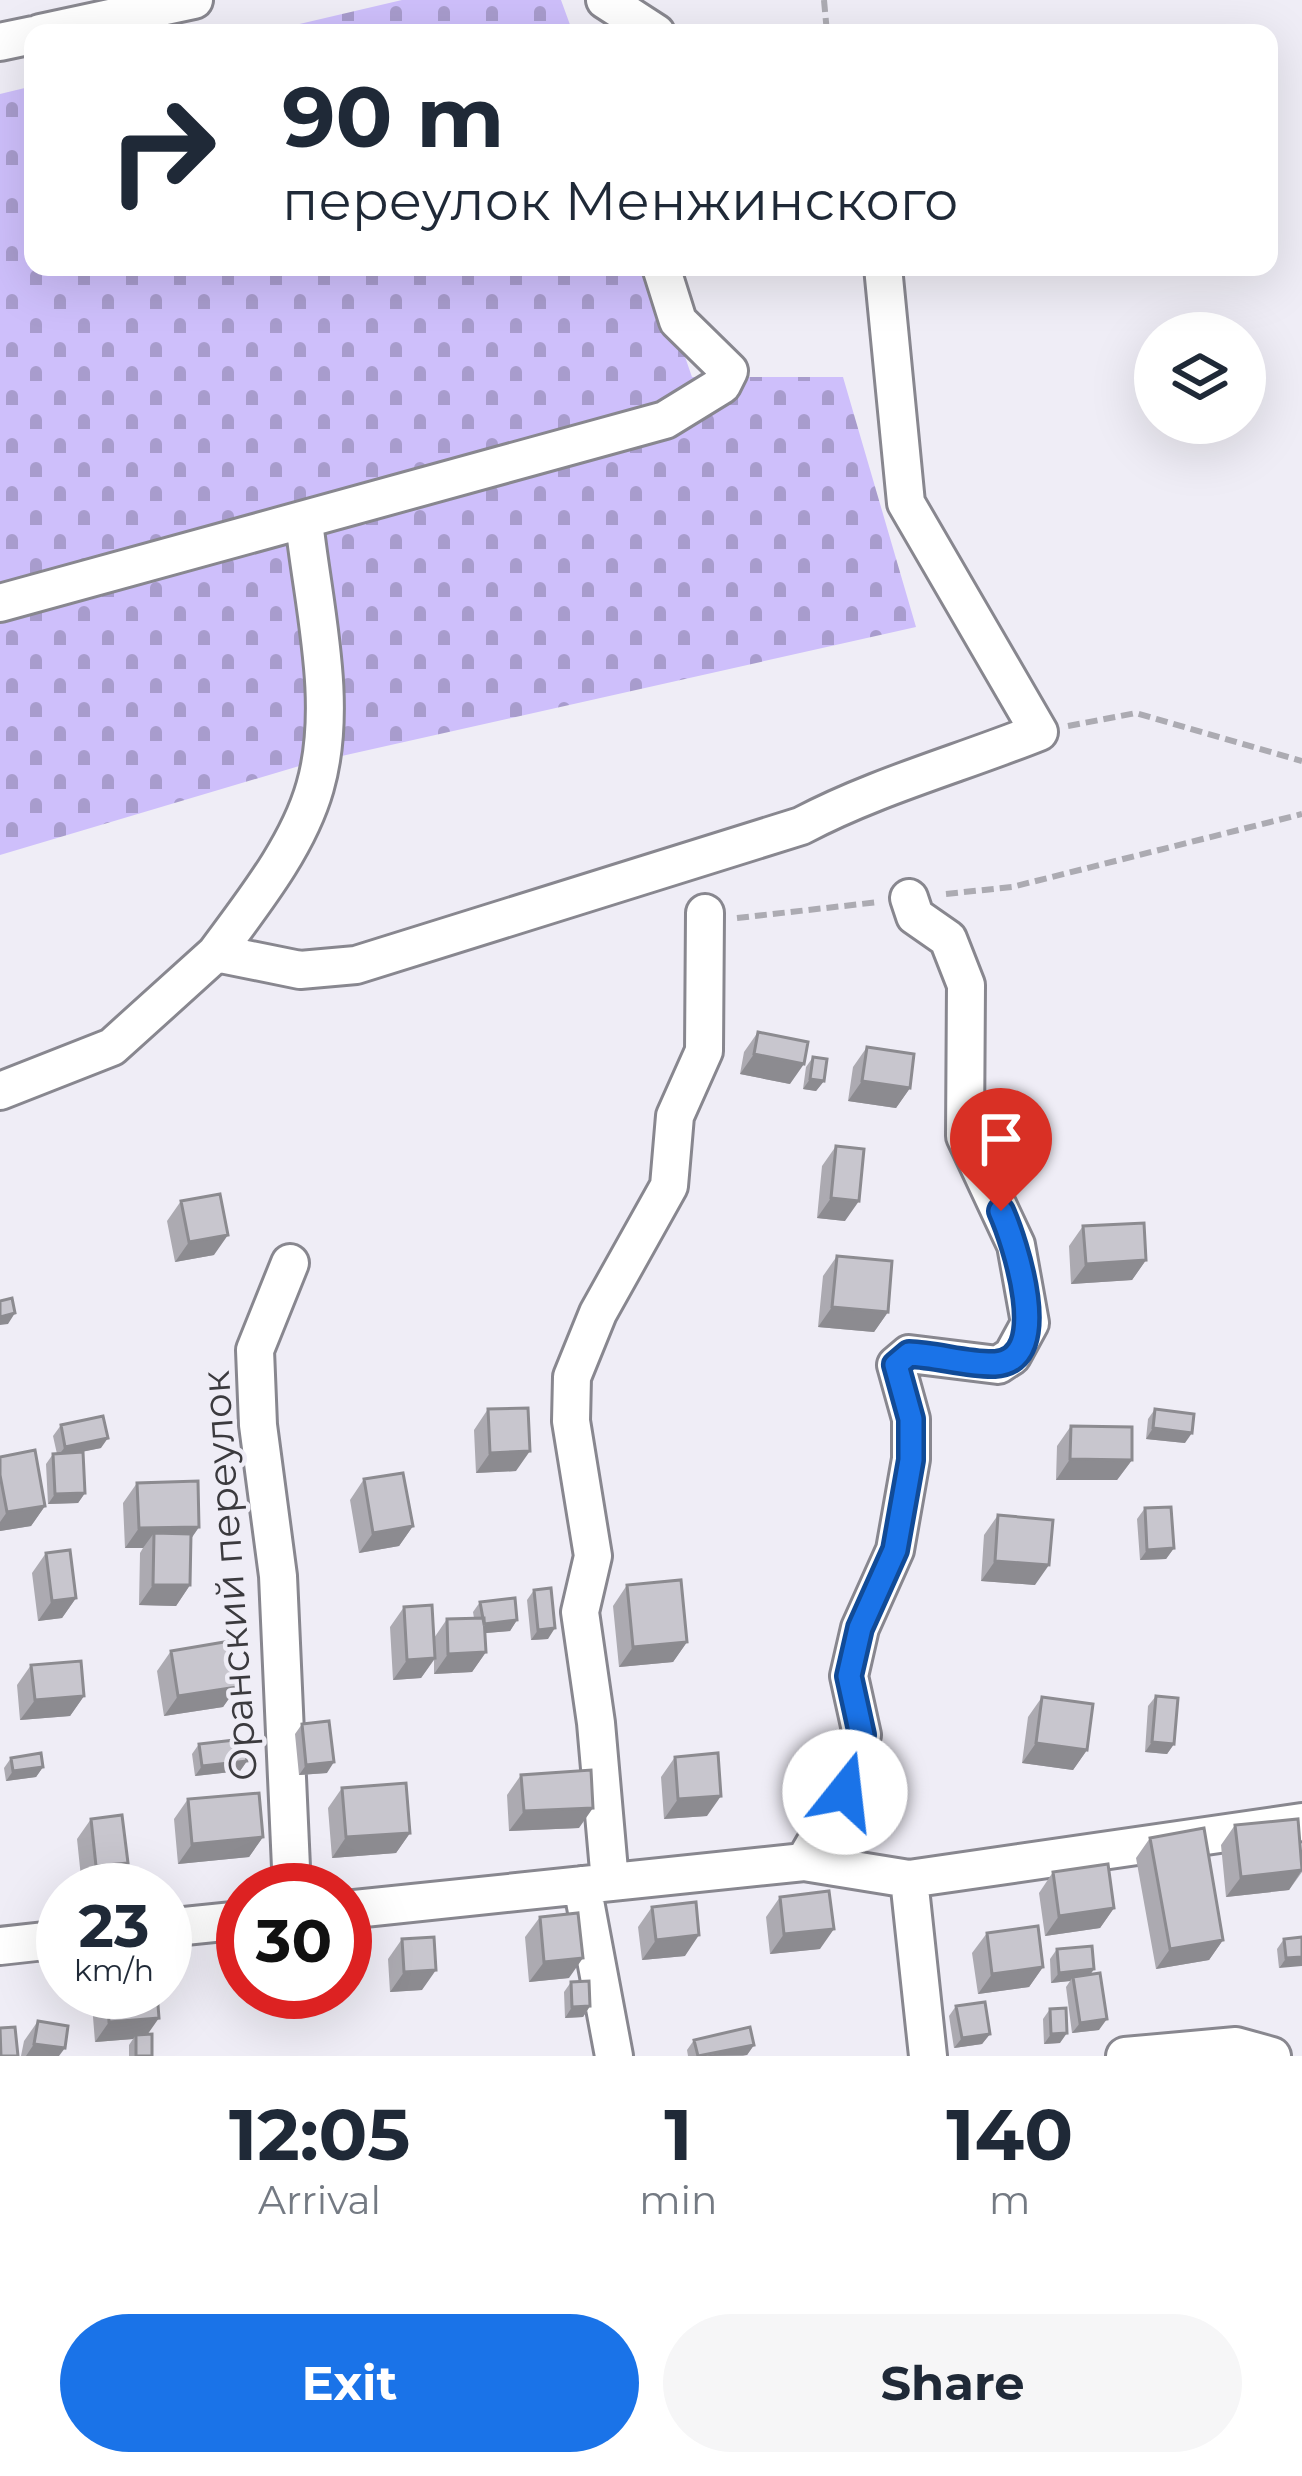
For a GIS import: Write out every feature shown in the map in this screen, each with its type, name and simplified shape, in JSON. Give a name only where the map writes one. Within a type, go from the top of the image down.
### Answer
[{"type":"street","points":[[83,24],[194,0]]},
{"type":"street","points":[[605,0],[642,24]]},
{"type":"street","points":[[0,604],[665,420],[722,385],[729,371],[679,321],[664,276]]},
{"type":"street","points":[[216,953],[300,970],[356,965],[779,834],[867,791],[956,765],[1039,732],[906,503],[885,276]]},
{"type":"street","points":[[0,1090],[112,1047],[216,953],[264,889],[315,788],[325,712],[304,520]]},
{"type":"street","points":[[804,1862],[845,1792],[862,1735],[849,1676],[860,1628],[895,1550],[911,1460],[911,1419],[896,1365],[909,1354],[998,1364],[1012,1356],[1030,1323],[1016,1245],[965,1136],[967,985],[948,939],[915,916],[910,898]]},
{"type":"street","points":[[614,2056],[596,1883],[580,1612],[593,1556],[571,1421],[572,1377],[598,1313],[669,1186],[675,1116],[704,1052],[705,913]]},
{"type":"street","name":"Оранский переулок","points":[[290,1263],[255,1350],[258,1425],[278,1576],[291,1863]]},
{"type":"street","points":[[372,1907],[804,1862],[909,1880],[1302,1822]]},
{"type":"street","points":[[909,1880],[928,2056]]},
{"type":"street","points":[[0,1946],[36,1942]]},
{"type":"street","points":[[1125,2056],[1236,2046],[1272,2056]]},
{"type":"path","points":[[1039,732],[1136,713],[1302,761]]},
{"type":"path","points":[[705,913],[715,921],[1012,887],[1302,814]]},
{"type":"green space","points":[[402,0],[561,0],[570,24],[299,24]]},
{"type":"green space","points":[[24,88],[24,276],[657,276],[692,377],[843,377],[916,627],[306,764],[0,855],[0,94]]},
{"type":"building","points":[[758,1032],[808,1042],[804,1064],[754,1054]]},
{"type":"building","points":[[867,1047],[914,1054],[910,1088],[862,1081]]},
{"type":"building","points":[[813,1057],[827,1059],[824,1081],[810,1079]]},
{"type":"building","points":[[836,1146],[864,1149],[859,1201],[831,1198]]},
{"type":"building","points":[[220,1194],[228,1235],[189,1242],[181,1201]]},
{"type":"building","points":[[1144,1223],[1146,1260],[1086,1264],[1083,1226]]},
{"type":"building","points":[[837,1256],[892,1261],[888,1312],[832,1307]]},
{"type":"building","points":[[12,1298],[15,1313],[0,1317],[0,1301]]},
{"type":"building","points":[[528,1408],[530,1451],[490,1453],[488,1409]]},
{"type":"building","points":[[1155,1409],[1194,1414],[1192,1433],[1153,1428]]},
{"type":"building","points":[[103,1416],[108,1438],[65,1447],[61,1425]]},
{"type":"building","points":[[1071,1426],[1132,1427],[1132,1460],[1070,1459]]},
{"type":"building","points":[[35,1450],[45,1506],[7,1512],[0,1457]]},
{"type":"building","points":[[83,1452],[85,1493],[55,1494],[53,1454]]},
{"type":"building","points":[[403,1473],[413,1526],[373,1533],[364,1479]]},
{"type":"building","points":[[198,1481],[199,1527],[139,1528],[137,1483]]},
{"type":"building","points":[[1171,1507],[1174,1548],[1147,1550],[1145,1508]]},
{"type":"building","points":[[998,1515],[1053,1520],[1049,1565],[995,1561]]},
{"type":"building","points":[[154,1533],[191,1534],[190,1585],[153,1585]]},
{"type":"building","points":[[70,1550],[76,1598],[52,1601],[46,1553]]},
{"type":"building","points":[[681,1580],[687,1642],[633,1647],[627,1585]]},
{"type":"building","points":[[551,1588],[555,1628],[538,1630],[534,1590]]},
{"type":"building","points":[[515,1598],[517,1620],[484,1624],[480,1602]]},
{"type":"building","points":[[432,1605],[435,1658],[407,1660],[404,1607]]},
{"type":"building","points":[[484,1618],[486,1652],[448,1654],[447,1619]]},
{"type":"building","points":[[230,1641],[237,1687],[178,1696],[171,1651]]},
{"type":"building","points":[[81,1661],[84,1696],[35,1700],[31,1665]]},
{"type":"building","points":[[1156,1696],[1178,1698],[1174,1744],[1152,1742]]},
{"type":"building","points":[[1042,1697],[1093,1704],[1087,1750],[1036,1743]]},
{"type":"building","points":[[329,1721],[334,1762],[306,1765],[302,1724]]},
{"type":"building","points":[[244,1739],[247,1761],[202,1766],[199,1744]]},
{"type":"building","points":[[41,1753],[43,1767],[13,1771],[11,1758]]},
{"type":"building","points":[[718,1753],[721,1796],[678,1799],[675,1757]]},
{"type":"building","points":[[591,1770],[593,1808],[524,1811],[521,1775]]},
{"type":"building","points":[[406,1783],[410,1833],[346,1837],[342,1788]]},
{"type":"building","points":[[259,1793],[263,1837],[192,1844],[188,1799]]},
{"type":"building","points":[[122,1815],[128,1863],[96,1863],[91,1819]]},
{"type":"building","points":[[1298,1819],[1302,1870],[1241,1877],[1235,1825]]},
{"type":"building","points":[[1204,1828],[1223,1940],[1170,1949],[1150,1838]]},
{"type":"building","points":[[1108,1864],[1114,1908],[1059,1916],[1053,1872]]},
{"type":"building","points":[[829,1891],[834,1929],[784,1934],[780,1897]]},
{"type":"building","points":[[696,1902],[699,1935],[656,1940],[652,1907]]},
{"type":"building","points":[[578,1913],[583,1958],[544,1962],[540,1917]]},
{"type":"building","points":[[1038,1926],[1043,1967],[992,1974],[987,1933]]},
{"type":"building","points":[[434,1937],[436,1970],[404,1972],[402,1939]]},
{"type":"building","points":[[1302,1937],[1302,1957],[1286,1958],[1284,1939]]},
{"type":"building","points":[[1092,1946],[1094,1969],[1059,1973],[1057,1949]]},
{"type":"building","points":[[1100,1973],[1107,2019],[1080,2023],[1073,1977]]},
{"type":"building","points":[[589,1981],[590,2006],[572,2007],[571,1982]]},
{"type":"building","points":[[985,2002],[990,2034],[962,2038],[956,2006]]},
{"type":"building","points":[[1066,2008],[1067,2033],[1051,2034],[1050,2009]]},
{"type":"building","points":[[38,2021],[68,2026],[65,2048],[34,2044]]},
{"type":"building","points":[[15,2027],[18,2056],[1,2056],[0,2028]]},
{"type":"building","points":[[750,2027],[754,2045],[698,2056],[694,2040]]},
{"type":"building","points":[[152,2034],[152,2056],[136,2056],[136,2035]]},
{"type":"route","points":[[845,1792],[862,1735],[849,1676],[860,1628],[895,1550],[911,1460],[911,1419],[896,1365],[909,1354],[951,1355],[998,1364],[1012,1356],[1030,1323],[1016,1245],[1001,1211]]}]
